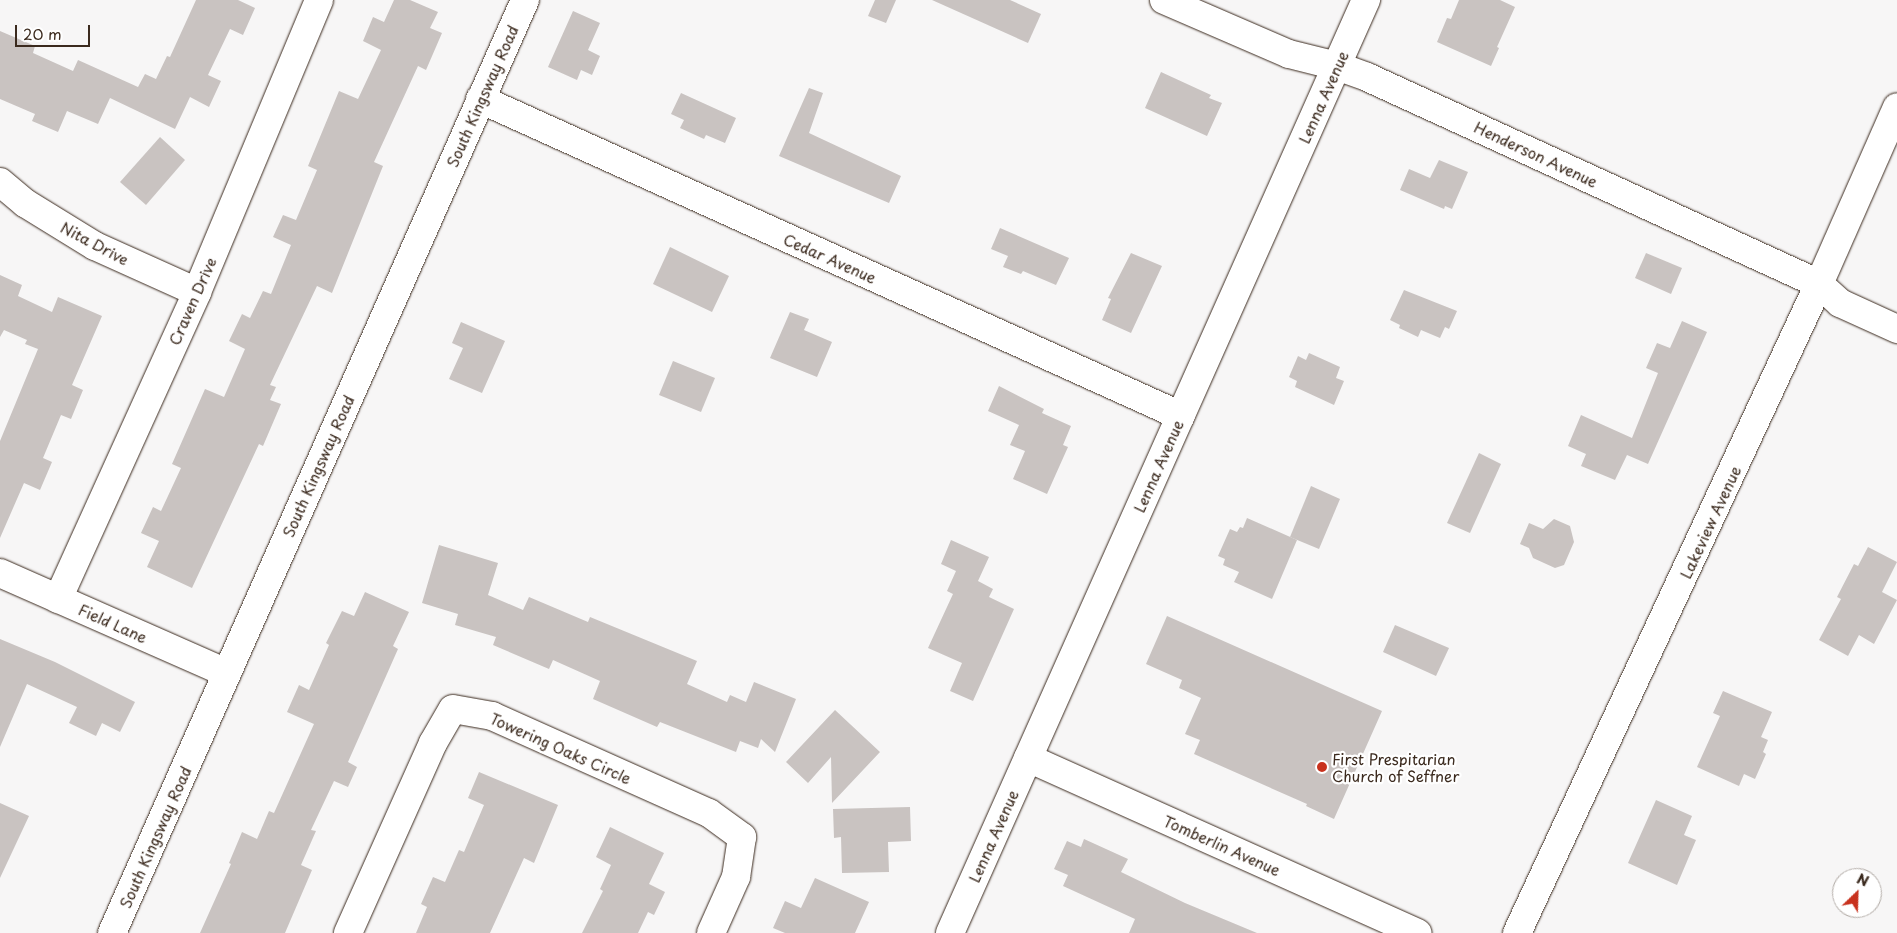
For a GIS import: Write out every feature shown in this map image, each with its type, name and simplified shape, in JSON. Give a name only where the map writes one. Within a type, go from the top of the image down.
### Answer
[{"type":"street","name":"Craven Drive","points":[[58,599],[197,292],[319,0]]},
{"type":"street","name":"South Kingsway Road","points":[[112,933],[525,0]]},
{"type":"street","name":"Henderson Avenue","points":[[1164,0],[1289,54],[1337,66],[1376,81],[1819,284],[1840,303],[1897,329]]},
{"type":"street","name":"Lenna Avenue","points":[[950,933],[1366,0]]},
{"type":"street","name":"Cedar Avenue","points":[[480,99],[1181,416]]},
{"type":"street","name":"Lakeview Avenue","points":[[1517,933],[1819,284],[1897,108]]},
{"type":"street","name":"Nita Drive","points":[[0,182],[25,204],[95,246],[197,292]]},
{"type":"street","name":"Field Lane","points":[[0,573],[227,673]]},
{"type":"street","name":"Towering Oaks Circle","points":[[348,933],[433,743],[454,709],[492,716],[709,813],[742,837],[736,877],[711,933]]},
{"type":"street","name":"Tomberlin Avenue","points":[[1028,758],[1417,933]]},
{"type":"building","points":[[196,0],[238,0],[255,8],[243,35],[230,29],[208,75],[221,81],[209,107],[190,97],[175,129],[110,98],[98,124],[67,111],[58,132],[32,121],[35,114],[0,99],[0,31],[35,46],[33,53],[73,71],[78,60],[138,87],[145,74],[156,79],[167,56],[170,57]]},
{"type":"building","points":[[394,0],[410,0],[438,12],[430,28],[442,33],[426,70],[418,66],[374,162],[383,166],[332,293],[317,286],[270,385],[276,387],[270,400],[281,404],[263,446],[259,444],[192,588],[147,567],[159,541],[141,533],[153,507],[161,511],[181,468],[172,464],[205,389],[224,397],[245,349],[229,341],[242,314],[250,318],[263,291],[271,294],[291,245],[273,237],[283,215],[296,220],[317,170],[308,166],[339,91],[358,99],[381,50],[363,41],[373,17],[384,22]]},
{"type":"building","points":[[875,0],[896,0],[886,23],[868,16]]},
{"type":"building","points":[[932,0],[1010,0],[1041,14],[1028,43]]},
{"type":"building","points":[[1459,0],[1500,0],[1515,7],[1497,47],[1499,48],[1491,66],[1437,42],[1447,18],[1451,19]]},
{"type":"building","points":[[573,11],[600,23],[588,50],[600,56],[592,75],[581,70],[577,80],[548,67]]},
{"type":"building","points":[[1161,72],[1211,95],[1209,98],[1222,103],[1207,136],[1145,108]]},
{"type":"building","points":[[809,88],[823,93],[809,133],[901,176],[889,203],[779,156]]},
{"type":"building","points":[[681,93],[736,118],[725,143],[706,135],[704,139],[680,128],[684,120],[671,114]]},
{"type":"building","points":[[160,137],[185,160],[146,205],[120,182]]},
{"type":"building","points":[[1439,160],[1468,172],[1452,209],[1445,206],[1444,209],[1400,190],[1409,169],[1430,178]]},
{"type":"building","points":[[1000,228],[1069,258],[1056,285],[1023,271],[1021,274],[1003,267],[1008,256],[991,249]]},
{"type":"building","points":[[670,247],[729,276],[712,312],[653,284]]},
{"type":"building","points":[[1131,253],[1162,266],[1131,333],[1102,320],[1111,299],[1108,298]]},
{"type":"building","points":[[1646,253],[1682,268],[1671,294],[1635,278]]},
{"type":"building","points":[[0,275],[22,285],[18,296],[52,312],[58,297],[102,316],[72,385],[83,390],[71,419],[61,415],[43,458],[52,462],[40,490],[24,483],[0,538],[0,441],[38,349],[25,344],[27,340],[4,330],[0,337]]},
{"type":"building","points":[[1404,290],[1457,311],[1449,329],[1445,327],[1440,338],[1421,330],[1418,337],[1399,328],[1400,325],[1390,320]]},
{"type":"building","points":[[790,312],[809,319],[804,330],[832,342],[817,377],[770,358]]},
{"type":"building","points":[[1682,321],[1707,332],[1648,464],[1627,455],[1615,480],[1581,466],[1586,454],[1568,446],[1581,415],[1632,438],[1658,373],[1646,368],[1657,343],[1670,348]]},
{"type":"building","points":[[461,322],[505,341],[482,393],[449,379],[463,348],[452,343]]},
{"type":"building","points":[[1309,353],[1340,367],[1336,378],[1344,381],[1334,405],[1295,387],[1297,381],[1289,377],[1298,356],[1306,360]]},
{"type":"building","points":[[673,361],[715,378],[701,412],[659,395]]},
{"type":"building","points":[[999,386],[1044,409],[1042,413],[1071,426],[1063,445],[1068,447],[1047,494],[1013,479],[1025,451],[1010,445],[1019,425],[988,411]]},
{"type":"building","points":[[1479,453],[1501,464],[1470,533],[1447,523]]},
{"type":"building","points":[[1311,486],[1340,499],[1319,549],[1290,537]]},
{"type":"building","points":[[1247,518],[1297,540],[1272,599],[1234,582],[1239,572],[1223,565],[1225,559],[1218,556],[1230,529],[1237,532],[1240,527],[1243,528]]},
{"type":"building","points":[[1554,519],[1570,526],[1574,542],[1564,565],[1555,568],[1533,558],[1529,548],[1520,544],[1529,523],[1543,529]]},
{"type":"building","points":[[951,540],[989,557],[978,581],[993,589],[989,597],[1014,609],[973,701],[950,691],[962,663],[928,648],[953,594],[947,591],[956,571],[941,564]]},
{"type":"building","points":[[439,545],[498,563],[488,595],[523,610],[529,597],[588,622],[590,617],[697,661],[687,684],[727,702],[730,695],[746,702],[754,682],[796,699],[775,752],[761,739],[758,748],[740,741],[736,752],[660,722],[657,727],[593,699],[600,681],[553,660],[549,669],[493,645],[496,637],[455,625],[458,614],[422,603]]},
{"type":"building","points":[[1868,547],[1897,562],[1882,592],[1897,600],[1874,644],[1859,635],[1848,656],[1819,640],[1841,599],[1837,597],[1854,564],[1858,566]]},
{"type":"building","points":[[365,592],[409,612],[393,646],[398,649],[348,762],[357,767],[348,787],[334,781],[311,830],[316,831],[301,865],[312,870],[285,933],[200,933],[231,864],[229,863],[242,832],[257,839],[269,811],[274,813],[314,724],[287,712],[299,685],[309,690],[329,645],[326,643],[342,611],[354,616]]},
{"type":"building","points":[[1167,616],[1382,711],[1334,819],[1306,806],[1307,804],[1194,754],[1200,740],[1185,734],[1201,698],[1179,688],[1182,680],[1146,664]]},
{"type":"building","points":[[1395,625],[1449,648],[1436,676],[1383,652]]},
{"type":"building","points":[[0,639],[55,662],[135,702],[120,732],[102,723],[96,736],[69,723],[77,707],[27,684],[0,747]]},
{"type":"building","points":[[1723,691],[1772,712],[1761,737],[1768,740],[1763,752],[1766,754],[1755,779],[1744,774],[1739,786],[1697,767],[1720,716],[1713,713]]},
{"type":"building","points":[[835,710],[880,752],[832,803],[831,757],[808,783],[786,762]]},
{"type":"building","points":[[479,772],[558,805],[534,863],[524,858],[490,933],[416,933],[427,907],[421,904],[433,877],[445,882],[459,850],[464,852],[484,805],[468,798]]},
{"type":"building","points":[[1656,800],[1692,816],[1684,835],[1696,840],[1677,885],[1628,863]]},
{"type":"building","points":[[0,803],[29,816],[0,878]]},
{"type":"building","points":[[910,807],[911,841],[888,842],[889,872],[842,873],[841,837],[834,838],[833,809]]},
{"type":"building","points":[[610,827],[664,853],[649,884],[665,892],[654,915],[648,912],[638,933],[582,933],[603,891],[600,889],[611,865],[596,857]]},
{"type":"building","points":[[1084,839],[1128,859],[1121,872],[1185,903],[1257,933],[1129,933],[1135,919],[1063,886],[1068,875],[1054,869],[1067,841],[1081,847]]},
{"type":"building","points":[[815,878],[869,902],[855,933],[785,933],[773,928],[785,901],[801,908]]},
{"type":"place","name":"First Prespitarian Church of Seffner","points":[[1322,767]]}]
